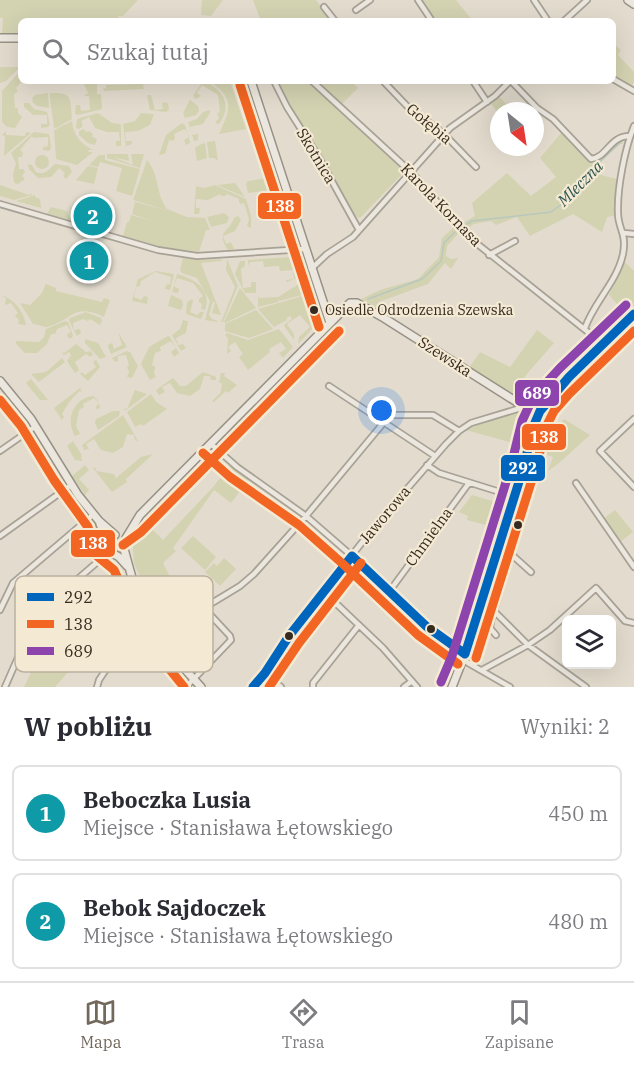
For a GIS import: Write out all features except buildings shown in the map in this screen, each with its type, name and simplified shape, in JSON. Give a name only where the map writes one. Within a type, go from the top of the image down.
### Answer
[{"type":"street","points":[[356,9],[370,0]]},
{"type":"street","points":[[418,0],[430,18]]},
{"type":"street","points":[[534,0],[546,18]]},
{"type":"street","points":[[567,18],[587,0]]},
{"type":"street","points":[[628,0],[634,4]]},
{"type":"street","points":[[324,7],[333,18]]},
{"type":"street","points":[[0,38],[18,38]]},
{"type":"street","points":[[616,81],[634,91]]},
{"type":"street","points":[[106,541],[110,536],[116,535],[132,524],[330,323],[252,84]]},
{"type":"street","name":"Skotnica","points":[[276,84],[359,230]]},
{"type":"street","name":"Karola Kornasa","points":[[315,84],[411,172],[466,235],[603,344]]},
{"type":"street","name":"Gołębia","points":[[385,84],[407,106],[444,134],[476,167]]},
{"type":"street","points":[[475,84],[487,102]]},
{"type":"street","points":[[311,269],[359,230],[444,134],[507,84]]},
{"type":"street","points":[[513,84],[537,108],[553,119],[591,159],[600,156],[619,137],[630,136]]},
{"type":"street","points":[[585,328],[620,265],[623,253],[624,233],[618,213],[625,154],[634,126]]},
{"type":"street","points":[[0,204],[158,250],[197,256],[305,249]]},
{"type":"street","points":[[624,233],[634,234]]},
{"type":"street","points":[[489,255],[515,241]]},
{"type":"street","name":"Szewska","points":[[330,323],[352,302],[357,303],[540,416]]},
{"type":"street","points":[[452,687],[464,657],[540,416],[558,389],[634,314]]},
{"type":"street","points":[[0,381],[36,426],[71,485],[99,521],[121,537],[131,576]]},
{"type":"street","points":[[329,386],[435,456]]},
{"type":"street","name":"Jaworowa","points":[[253,687],[289,636],[352,556],[427,465],[459,431],[481,419],[524,407]]},
{"type":"street","points":[[213,602],[249,578],[264,564],[391,414],[433,414],[459,431]]},
{"type":"street","points":[[634,419],[600,450],[634,487]]},
{"type":"street","points":[[0,451],[36,426]]},
{"type":"street","points":[[211,444],[237,467],[306,516],[430,630],[482,670],[510,687]]},
{"type":"street","points":[[427,465],[436,472],[503,493]]},
{"type":"street","name":"Chmielna","points":[[389,592],[469,483]]},
{"type":"street","points":[[576,483],[634,567]]},
{"type":"street","points":[[0,536],[71,485]]},
{"type":"street","points":[[21,576],[94,514]]},
{"type":"street","points":[[99,521],[106,541],[105,548],[128,568]]},
{"type":"street","points":[[83,576],[112,553],[120,553],[132,524]]},
{"type":"street","points":[[498,548],[510,554],[531,572]]},
{"type":"street","points":[[496,635],[490,628],[510,554]]},
{"type":"street","points":[[0,610],[15,581]]},
{"type":"street","points":[[482,670],[550,630],[596,588],[625,621],[634,623]]},
{"type":"street","points":[[324,592],[383,648],[417,687]]},
{"type":"street","points":[[494,610],[528,645],[586,687]]},
{"type":"street","points":[[213,618],[231,640],[213,659]]},
{"type":"street","points":[[313,687],[313,683],[359,625]]},
{"type":"street","points":[[5,687],[15,665]]},
{"type":"street","points":[[97,687],[104,672]]},
{"type":"street","points":[[188,672],[201,687]]},
{"type":"street","points":[[186,687],[201,672]]},
{"type":"street","points":[[265,673],[282,687]]},
{"type":"street","points":[[404,687],[412,681]]},
{"type":"green space","points":[[0,0],[138,0],[118,18],[18,18],[18,33],[2,33],[3,18],[0,18]]},
{"type":"green space","points":[[202,0],[223,0],[211,16],[201,15]]},
{"type":"green space","points":[[253,0],[316,0],[330,18],[260,18]]},
{"type":"green space","points":[[420,0],[456,0],[471,18],[433,18]]},
{"type":"green space","points":[[616,46],[621,50],[618,55],[634,72],[634,82],[631,87],[616,79]]},
{"type":"green space","points":[[0,67],[18,67],[6,81],[0,83]]},
{"type":"green space","points":[[18,73],[19,84],[16,88],[18,91],[14,94],[15,108],[18,108],[18,113],[22,117],[15,128],[7,127],[2,122],[2,91]]},
{"type":"green space","points":[[84,84],[97,84],[97,94],[101,94],[102,109],[75,114],[76,105],[80,105],[81,111],[90,110],[89,96],[84,96],[88,93]]},
{"type":"green space","points":[[143,84],[144,89],[104,91],[103,89],[106,85]]},
{"type":"green space","points":[[201,84],[210,84],[221,93],[224,98],[225,111],[219,124],[215,123],[219,118],[217,113],[220,112],[218,95],[202,85],[197,93],[201,96],[196,99],[193,96]]},
{"type":"green space","points":[[214,84],[231,84],[246,129],[219,134],[226,118],[228,105],[224,93]]},
{"type":"green space","points":[[278,84],[312,84],[405,171],[360,218],[355,216]]},
{"type":"green space","points":[[319,84],[354,84],[358,88],[342,104]]},
{"type":"green space","points":[[48,93],[49,108],[33,103],[32,98],[35,95]]},
{"type":"green space","points":[[50,93],[63,94],[69,98],[70,102],[72,119],[56,128],[54,128]]},
{"type":"green space","points":[[147,95],[151,95],[155,110],[163,109],[162,103],[166,102],[169,110],[166,112],[150,110]]},
{"type":"green space","points":[[500,97],[504,102],[494,102]]},
{"type":"green space","points":[[190,100],[198,106],[199,111],[196,115],[185,118],[183,113]]},
{"type":"green space","points":[[24,103],[29,103],[34,109],[47,112],[50,125],[41,128],[41,124],[47,124],[47,115],[33,115],[24,107]]},
{"type":"green space","points":[[210,110],[203,124],[190,127],[192,133],[188,122]]},
{"type":"green space","points":[[98,113],[112,123],[121,124],[121,146],[116,146],[116,141],[120,141],[119,132],[107,132],[95,128],[89,117],[81,121],[83,126],[76,128],[77,119]]},
{"type":"green space","points":[[141,113],[154,114],[150,125],[138,131],[125,132],[126,141],[132,141],[132,144],[126,146],[123,124],[135,121]]},
{"type":"green space","points":[[72,121],[78,138],[93,150],[88,150],[93,152],[77,165],[56,159],[54,130]]},
{"type":"green space","points":[[182,123],[188,134],[185,129],[174,134],[175,138],[173,141],[169,140],[165,154],[159,155],[166,135]]},
{"type":"green space","points":[[84,129],[97,139],[95,145],[88,143],[79,135],[79,131]]},
{"type":"green space","points":[[6,131],[6,135],[25,136],[26,132],[31,133],[4,156],[5,136],[2,135]]},
{"type":"green space","points":[[34,132],[49,134],[51,148],[49,151],[43,150],[43,147],[48,146],[48,137],[33,138],[32,136],[20,150],[23,153],[22,157],[18,157],[19,169],[25,172],[22,176],[25,179],[18,184],[14,183],[13,174],[16,163],[11,153]]},
{"type":"green space","points":[[562,132],[593,163],[619,140],[623,140],[623,144],[620,144],[597,166],[597,174],[617,179],[614,216],[607,217],[602,232],[573,214],[530,236],[517,217],[496,225],[491,221],[474,224],[466,229],[461,224],[475,216],[472,203],[507,173],[531,196],[556,177],[540,158]]},
{"type":"green space","points":[[198,134],[198,140],[194,141],[192,135]]},
{"type":"green space","points":[[188,137],[190,143],[186,145],[184,140]]},
{"type":"green space","points":[[215,141],[218,161],[209,158],[207,142]]},
{"type":"green space","points":[[205,143],[207,158],[197,161],[195,148]]},
{"type":"green space","points":[[107,154],[128,154],[129,161],[113,157],[133,165],[131,154],[144,154],[140,168],[107,158]]},
{"type":"green space","points":[[42,155],[47,157],[49,162],[47,167],[42,169],[37,167],[35,162],[37,157]]},
{"type":"green space","points":[[99,155],[105,155],[105,160],[140,169],[132,196],[116,191],[122,168],[100,162],[98,167],[89,165]]},
{"type":"green space","points":[[147,160],[154,172],[167,209],[187,217],[205,218],[210,230],[206,230],[199,252],[160,247],[123,236],[131,215],[152,221],[132,214],[135,202],[169,211],[133,200]]},
{"type":"green space","points":[[28,164],[39,173],[47,171],[55,164],[69,166],[72,172],[66,179],[63,176],[65,173],[59,168],[51,177],[38,178],[29,169]]},
{"type":"green space","points":[[88,166],[98,168],[94,184],[76,180]]},
{"type":"green space","points":[[266,178],[270,190],[248,193],[246,184],[248,181]]},
{"type":"green space","points":[[235,183],[245,197],[217,185]]},
{"type":"green space","points":[[0,185],[32,195],[14,200],[0,196]]},
{"type":"green space","points":[[215,185],[246,199],[251,216],[251,228],[247,226],[249,219],[244,203],[241,204],[239,199],[227,194],[221,196],[220,194],[208,200],[196,199],[196,208],[200,208],[199,214],[194,214],[196,186],[204,188]]},
{"type":"green space","points":[[35,195],[40,199],[41,208],[16,201]]},
{"type":"green space","points":[[271,204],[275,204],[280,217],[283,218],[282,221],[270,220]]},
{"type":"green space","points":[[51,207],[67,211],[69,217],[87,222],[86,225],[47,214]]},
{"type":"green space","points":[[224,213],[229,217],[227,223],[211,227],[207,217]]},
{"type":"green space","points":[[238,216],[241,220],[235,231],[223,236],[224,232]]},
{"type":"green space","points":[[453,228],[458,234],[447,246],[446,256],[451,259],[458,258],[451,269],[445,263],[428,284],[379,302],[383,311],[361,299],[380,290],[418,279],[439,257],[442,238]]},
{"type":"green space","points":[[223,236],[226,244],[231,242],[234,249],[228,250]]},
{"type":"green space","points":[[290,257],[297,278],[287,282],[286,280],[294,279],[293,270],[280,271],[279,266],[264,267],[263,261],[250,262],[248,266],[248,260]]},
{"type":"green space","points":[[183,258],[222,259],[201,263],[221,315],[212,313],[215,303],[213,301],[209,315],[217,322],[205,320],[210,301],[197,278],[182,273],[180,270]]},
{"type":"green space","points":[[227,259],[238,286],[223,322],[221,322],[235,287],[226,270]]},
{"type":"green space","points":[[240,261],[245,261],[245,266],[241,269],[243,288],[251,287],[251,282],[256,282],[256,293],[245,293],[235,274]]},
{"type":"green space","points":[[624,261],[634,271],[634,306],[626,314],[609,295]]},
{"type":"green space","points":[[156,271],[174,274],[170,290],[165,289],[166,285],[170,284],[171,277],[155,272],[136,287],[134,297],[141,300],[144,296],[148,297],[147,304],[132,301],[138,279]]},
{"type":"green space","points":[[177,274],[190,279],[204,290],[207,302],[205,310],[201,309],[202,304],[199,302],[203,296],[193,283],[177,278],[174,286],[179,289],[178,293],[172,292]]},
{"type":"green space","points":[[46,284],[56,288],[56,291],[102,302],[104,298],[110,300],[104,317],[86,311],[73,314],[47,327],[33,324],[20,303],[30,305],[42,293]]},
{"type":"green space","points":[[299,284],[302,295],[279,301],[279,298],[278,302],[258,307],[258,295],[259,298],[278,297]]},
{"type":"green space","points":[[240,288],[256,308],[225,323],[224,322]]},
{"type":"green space","points":[[309,294],[318,323],[298,344],[299,337],[310,327],[300,315],[287,324],[294,334],[294,340],[284,326],[292,319],[290,316],[287,318],[286,316],[287,320],[274,327],[258,309]]},
{"type":"green space","points":[[0,295],[10,299],[18,306],[26,325],[18,324],[19,320],[15,316],[18,313],[11,303],[5,305],[6,298]]},
{"type":"green space","points":[[171,295],[182,300],[181,310],[168,306]]},
{"type":"green space","points":[[192,299],[190,312],[197,315],[204,312],[201,319],[186,314],[187,302]]},
{"type":"green space","points":[[256,310],[273,329],[249,338],[225,331],[225,324]]},
{"type":"green space","points":[[86,312],[101,318],[102,321],[100,325],[90,319],[73,323],[74,330],[80,329],[81,333],[77,336],[69,321],[70,318]]},
{"type":"green space","points":[[183,320],[190,322],[188,322],[186,333],[176,338],[178,345],[183,344],[186,348],[181,351],[172,335],[180,329]]},
{"type":"green space","points":[[65,321],[68,322],[73,335],[72,338],[68,338],[67,335],[71,331],[67,325],[57,329],[55,334],[51,334],[47,344],[37,353],[25,353],[16,344],[16,341],[39,342],[44,337],[46,329]]},
{"type":"green space","points":[[279,329],[293,347],[283,358],[279,353],[286,349],[281,342],[269,349],[270,352],[248,370],[239,357],[243,354],[235,342],[228,347],[231,351],[227,354],[228,338],[225,335],[227,333],[248,340]]},
{"type":"green space","points":[[537,330],[554,343],[526,375],[514,396],[469,368],[480,352],[510,367]]},
{"type":"green space","points":[[118,332],[127,347],[111,354],[108,345],[112,343],[114,349],[122,345]]},
{"type":"green space","points":[[170,337],[179,353],[174,357],[171,352],[176,348],[171,341],[160,347],[161,351],[155,353],[152,365],[155,367],[156,377],[150,380],[141,364],[149,347]]},
{"type":"green space","points":[[85,339],[98,343],[106,357],[100,359],[85,343]]},
{"type":"green space","points":[[76,344],[86,352],[91,351],[93,355],[90,357],[86,354],[75,362],[79,370],[75,373],[67,361],[71,355],[69,352],[64,355],[61,352],[64,353]]},
{"type":"green space","points":[[127,351],[130,352],[138,366],[132,378],[127,377],[129,365],[126,355],[118,356],[118,361],[115,362],[112,358]]},
{"type":"green space","points":[[62,358],[65,362],[39,382],[31,374],[46,372]]},
{"type":"green space","points":[[96,360],[100,367],[88,381],[80,374],[82,372],[85,375],[96,367],[93,362]]},
{"type":"green space","points":[[203,372],[216,377],[216,380],[211,380],[210,376],[204,376],[200,389],[190,396],[177,393],[170,383],[162,387],[165,392],[159,395],[156,390],[173,378],[180,386],[186,386]]},
{"type":"green space","points":[[221,373],[225,373],[224,376],[237,385],[214,402],[212,401],[221,392],[222,383],[219,383]]},
{"type":"green space","points":[[31,379],[48,400],[40,400],[26,383]]},
{"type":"green space","points":[[1,387],[17,406],[2,418],[6,412],[5,408],[9,407],[3,399],[0,399],[4,395]]},
{"type":"green space","points":[[80,388],[82,392],[80,391],[70,401],[62,414],[64,417],[62,420],[54,408]]},
{"type":"green space","points":[[135,390],[147,394],[125,411],[124,408],[127,409]]},
{"type":"green space","points":[[151,394],[156,402],[167,409],[143,426],[141,424],[135,427],[127,412]]},
{"type":"green space","points":[[93,396],[98,402],[94,398],[83,404],[84,407],[79,410],[76,426],[80,434],[75,436],[71,423],[73,410],[81,401]]},
{"type":"green space","points":[[113,411],[120,411],[119,416],[98,430],[96,419]]},
{"type":"green space","points":[[524,413],[532,417],[526,430],[523,446],[466,430],[476,424]]},
{"type":"green space","points":[[123,415],[138,441],[135,440],[134,435],[127,434],[123,447],[113,453],[101,450],[94,439],[86,444],[89,449],[84,450],[82,445]]},
{"type":"green space","points":[[564,419],[590,435],[548,471],[553,457],[535,451],[544,427],[555,430]]},
{"type":"green space","points":[[73,441],[81,454],[82,461],[75,460],[67,446]]},
{"type":"green space","points":[[153,454],[126,479],[127,482],[112,492],[93,468],[95,467],[96,471],[114,474],[116,478],[141,457]]},
{"type":"green space","points":[[231,464],[250,478],[231,503],[214,490],[173,548],[176,551],[163,563],[170,576],[139,576],[134,563],[132,537],[142,519],[163,540],[213,487]]},
{"type":"green space","points":[[85,465],[89,470],[79,479],[89,490],[85,495],[72,476]]},
{"type":"green space","points":[[69,493],[74,496],[71,498],[81,510],[84,508],[85,510],[84,519],[80,523],[64,496]]},
{"type":"green space","points":[[472,495],[502,504],[499,515],[493,514],[491,520],[499,522],[497,528],[467,520],[468,516],[459,512]]},
{"type":"green space","points":[[615,510],[633,532],[619,543],[603,519]]},
{"type":"green space","points":[[90,521],[94,522],[97,528],[100,556],[98,558],[73,535]]},
{"type":"green space","points":[[193,536],[216,557],[205,570],[181,548]]},
{"type":"green space","points":[[224,558],[236,569],[220,586],[213,579],[213,576],[205,572],[214,563],[217,566]]},
{"type":"green space","points":[[103,562],[118,564],[124,576],[112,576]]},
{"type":"green space","points":[[31,672],[68,672],[55,687],[24,687]]},
{"type":"green space","points":[[170,672],[179,672],[187,678],[184,685]]},
{"type":"waterway","name":"Mleczna","points":[[464,226],[472,221],[551,212],[569,199],[595,166],[622,141]]},
{"type":"waterway","name":"Mleczna","points":[[368,299],[422,279],[441,261],[444,243],[455,232]]},
{"type":"transit line","name":"138","points":[[240,85],[319,327]]},
{"type":"transit line","name":"689","points":[[441,682],[452,656],[511,466],[522,421],[529,406],[537,393],[560,368],[626,305]]},
{"type":"transit line","name":"292","points":[[465,654],[540,411],[569,377],[634,314]]},
{"type":"transit line","name":"138","points":[[123,545],[141,532],[339,331]]},
{"type":"transit line","name":"138","points":[[476,658],[548,423],[554,411],[569,394],[634,331]]},
{"type":"transit line","name":"138","points":[[0,400],[21,426],[54,480],[88,527],[97,556],[114,570],[117,576]]},
{"type":"transit line","name":"138","points":[[203,453],[230,477],[299,525],[418,635],[458,664]]},
{"type":"transit line","name":"292","points":[[352,556],[426,626],[465,654]]},
{"type":"transit line","name":"292","points":[[253,687],[289,636],[352,556]]},
{"type":"transit line","name":"138","points":[[269,687],[299,643],[361,563]]},
{"type":"transit line","name":"138","points":[[172,672],[184,687]]},
{"type":"place","name":"Bebok Sajdoczek","points":[[93,216]]},
{"type":"place","name":"Beboczka Lusia","points":[[89,261]]},
{"type":"place","name":"Osiedle Odrodzenia Szewska","points":[[314,310]]}]
